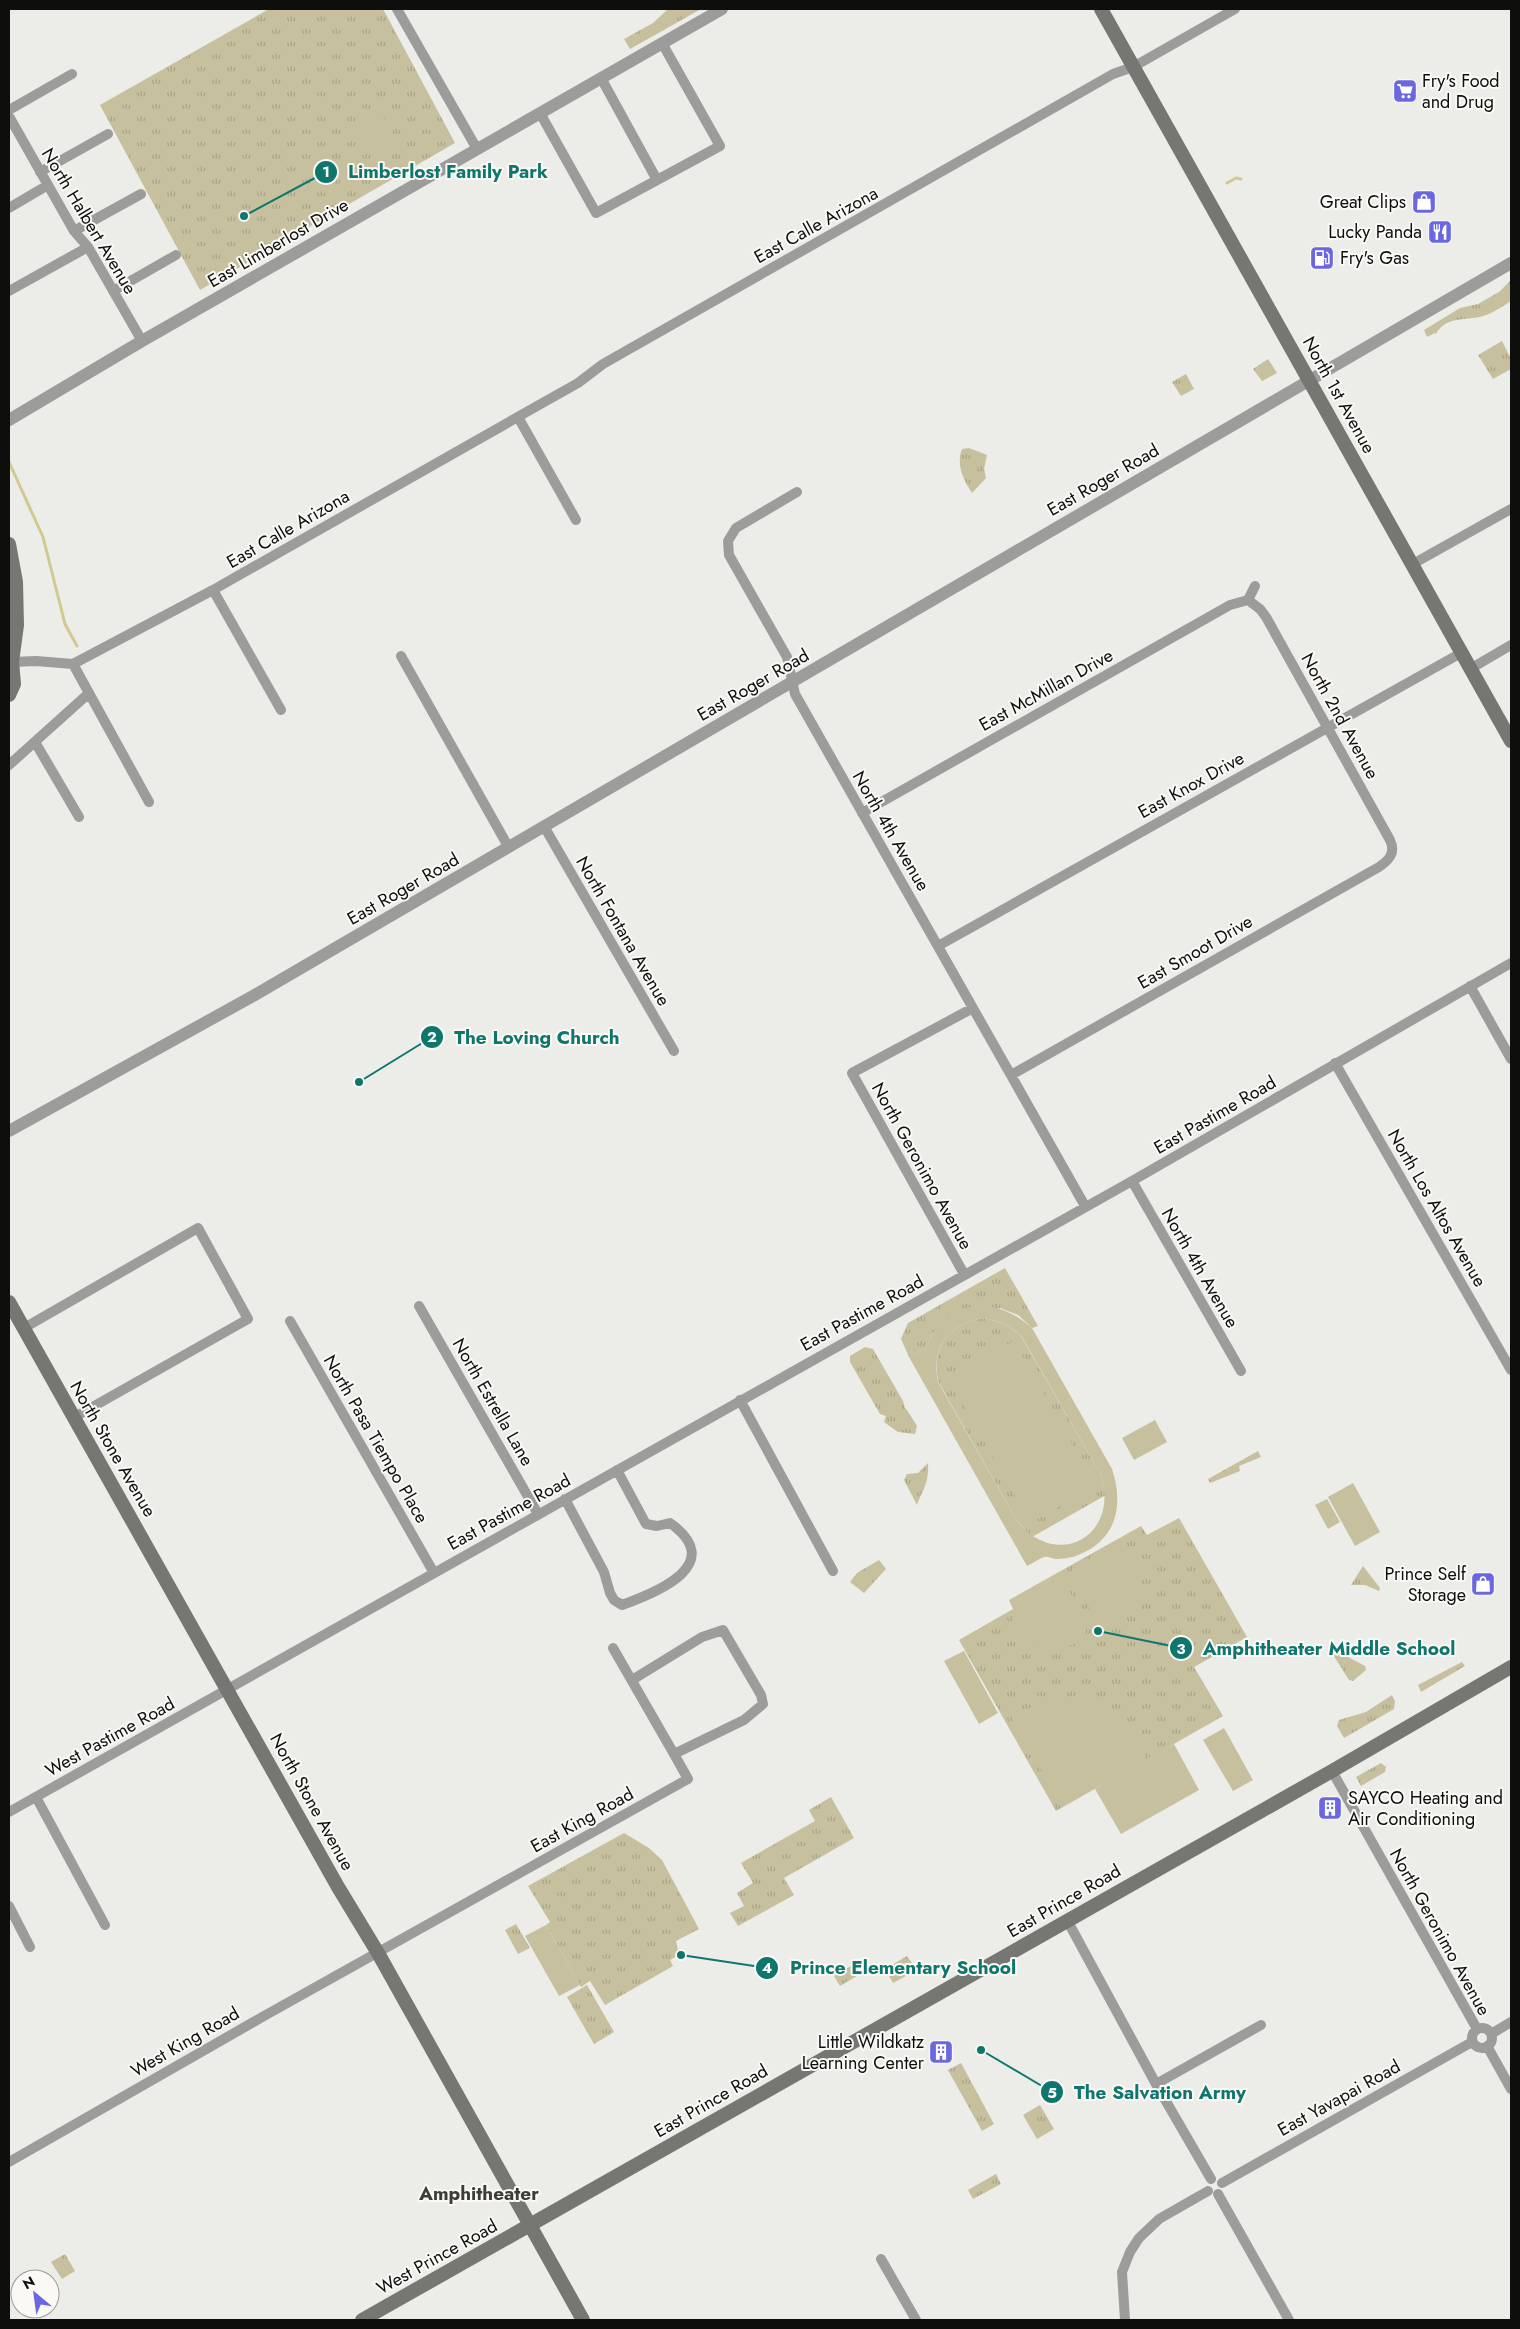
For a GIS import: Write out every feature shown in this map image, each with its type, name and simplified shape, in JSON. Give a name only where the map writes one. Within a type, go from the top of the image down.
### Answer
[{"type":"main road","name":"North 1st Avenue","points":[[1102,9],[1511,741]]},
{"type":"main road","points":[[9,544],[16,582],[17,625],[10,664],[14,684],[9,695]]},
{"type":"main road","name":"North Stone Avenue","points":[[9,1302],[583,2320]]},
{"type":"main road","name":"East Prince Road","points":[[530,2226],[1066,1920],[1332,1771],[1511,1667]]},
{"type":"main road","name":"West Prince Road","points":[[362,2320],[530,2226]]},
{"type":"street","points":[[397,9],[477,149]]},
{"type":"street","name":"East Limberlost Drive","points":[[9,420],[142,341],[722,9]]},
{"type":"street","points":[[1133,67],[1235,9]]},
{"type":"street","points":[[540,113],[596,213],[720,146],[662,43]]},
{"type":"street","name":"East Calle Arizona","points":[[73,664],[213,590],[578,383],[603,364],[727,293],[1113,74],[1133,67]]},
{"type":"street","points":[[9,115],[72,74]]},
{"type":"street","points":[[601,78],[657,180]]},
{"type":"street","name":"North Halbert Avenue","points":[[9,115],[74,231],[88,248],[142,341]]},
{"type":"street","points":[[40,172],[108,134]]},
{"type":"street","points":[[9,208],[48,185]]},
{"type":"street","points":[[74,231],[141,194]]},
{"type":"street","points":[[9,291],[88,248]]},
{"type":"street","points":[[113,291],[176,255]]},
{"type":"street","name":"East Roger Road","points":[[9,1131],[253,996],[545,828],[1511,263]]},
{"type":"street","points":[[518,417],[576,520]]},
{"type":"street","name":"North 4th Avenue","points":[[797,492],[743,523],[732,533],[727,547],[729,555],[787,657],[794,681],[795,694],[1085,1206]]},
{"type":"street","points":[[1411,565],[1511,509]]},
{"type":"street","points":[[1248,600],[1254,586]]},
{"type":"street","points":[[213,590],[281,710]]},
{"type":"street","name":"North 2nd Avenue","points":[[1248,600],[1260,609],[1266,618],[1328,727],[1390,840],[1395,853]]},
{"type":"street","name":"East McMillan Drive","points":[[862,813],[1230,605],[1248,600]]},
{"type":"street","points":[[1470,668],[1511,646]]},
{"type":"street","name":"East Knox Drive","points":[[938,946],[1461,653]]},
{"type":"street","points":[[401,656],[509,848]]},
{"type":"street","points":[[10,664],[36,661],[73,664],[149,802]]},
{"type":"street","points":[[9,766],[88,694]]},
{"type":"street","points":[[35,742],[79,816]]},
{"type":"street","name":"North Fontana Avenue","points":[[545,828],[674,1051]]},
{"type":"street","name":"East Smoot Drive","points":[[1011,1075],[1379,867],[1395,853]]},
{"type":"street","name":"East Pastime Road","points":[[227,1689],[1132,1181],[1511,963]]},
{"type":"street","points":[[1470,986],[1511,1059]]},
{"type":"street","name":"North Geronimo Avenue","points":[[964,1274],[852,1074],[973,1008]]},
{"type":"street","name":"North Los Altos Avenue","points":[[1335,1063],[1511,1370]]},
{"type":"street","name":"North 4th Avenue","points":[[1132,1181],[1241,1371]]},
{"type":"street","points":[[24,1328],[198,1228],[248,1318],[73,1418]]},
{"type":"street","name":"North Estrella Lane","points":[[419,1306],[538,1514]]},
{"type":"street","name":"North Pasa Tiempo Place","points":[[290,1321],[434,1573]]},
{"type":"street","points":[[740,1400],[833,1571]]},
{"type":"street","points":[[565,1499],[604,1572],[614,1600],[622,1605],[651,1594],[688,1569],[693,1558],[690,1545],[681,1531],[670,1523],[657,1526],[646,1524],[617,1470]]},
{"type":"street","points":[[613,1648],[674,1754],[744,1720],[763,1704],[761,1695],[723,1630],[702,1637],[632,1680]]},
{"type":"street","name":"West Pastime Road","points":[[9,1812],[227,1689]]},
{"type":"street","name":"East King Road","points":[[378,1954],[688,1779],[674,1754]]},
{"type":"street","name":"North Geronimo Avenue","points":[[1332,1771],[1477,2029]]},
{"type":"street","points":[[36,1797],[105,1925]]},
{"type":"street","points":[[9,1906],[30,1947]]},
{"type":"street","points":[[1066,1920],[1156,2084],[1211,2179]]},
{"type":"street","name":"West King Road","points":[[9,2162],[250,2024],[378,1954]]},
{"type":"street","points":[[1490,2034],[1511,2022]]},
{"type":"street","points":[[1156,2084],[1261,2025]]},
{"type":"street","points":[[1485,2028],[1490,2034],[1491,2040],[1487,2046],[1481,2048],[1472,2042],[1472,2034],[1477,2029],[1485,2028]]},
{"type":"street","name":"East Yavapai Road","points":[[1222,2183],[1472,2042]]},
{"type":"street","points":[[1487,2046],[1511,2089]]},
{"type":"street","points":[[1211,2179],[1218,2179],[1222,2183],[1223,2189],[1218,2194],[1212,2195],[1208,2191],[1207,2183],[1211,2179]]},
{"type":"street","points":[[1125,2320],[1122,2272],[1134,2245],[1159,2219],[1208,2191]]},
{"type":"street","points":[[1218,2194],[1289,2320]]},
{"type":"street","points":[[881,2259],[916,2320]]},
{"type":"green space","points":[[269,9],[383,9],[455,143],[200,290],[100,105]]},
{"type":"green space","points":[[668,9],[701,9],[630,49],[624,39],[653,23]]},
{"type":"green space","points":[[376,116],[388,121],[393,133],[388,145],[376,150],[364,145],[359,133],[364,121]]},
{"type":"green space","points":[[1511,280],[1511,301],[1486,315],[1452,321],[1441,328],[1436,334],[1427,337],[1424,330],[1460,308],[1478,304],[1499,292]]},
{"type":"green space","points":[[1502,341],[1511,359],[1511,369],[1493,379],[1478,355]]},
{"type":"green space","points":[[1268,359],[1277,373],[1262,381],[1253,369]]},
{"type":"green space","points":[[1186,374],[1194,389],[1181,396],[1172,382]]},
{"type":"green space","points":[[969,448],[987,455],[984,469],[986,478],[972,493],[963,477],[960,466],[962,449]]},
{"type":"green space","points":[[1005,1268],[1038,1326],[1032,1328],[1018,1315],[1000,1308],[933,1333],[926,1347],[909,1357],[901,1339],[908,1323]]},
{"type":"green space","points":[[981,1305],[996,1308],[1015,1315],[1032,1328],[1112,1469],[1116,1482],[1117,1496],[1114,1520],[1109,1531],[1101,1540],[1078,1555],[1070,1558],[1055,1559],[1044,1557],[1027,1566],[909,1357],[926,1347],[933,1333],[946,1319],[962,1309]],"holes":[[[983,1318],[999,1322],[1022,1337],[1101,1475],[1104,1497],[1102,1515],[1093,1530],[1081,1540],[1066,1545],[1050,1543],[1033,1536],[1017,1521],[938,1382],[937,1358],[945,1340],[960,1326]]]},
{"type":"green space","points":[[983,1318],[1004,1324],[1021,1336],[1101,1475],[1106,1495],[1032,1537],[1017,1521],[938,1381],[938,1357],[945,1339],[960,1326]]},
{"type":"green space","points":[[1014,1341],[1096,1486],[1030,1523],[948,1378]]},
{"type":"green space","points":[[865,1347],[873,1349],[903,1401],[905,1408],[917,1426],[915,1434],[898,1432],[884,1422],[886,1416],[880,1414],[850,1362],[850,1356]]},
{"type":"green space","points":[[1155,1420],[1167,1442],[1134,1460],[1122,1438]]},
{"type":"green space","points":[[1258,1451],[1261,1457],[1239,1466],[1240,1471],[1210,1483],[1208,1479]]},
{"type":"green space","points":[[928,1463],[927,1481],[917,1505],[904,1480],[907,1474],[918,1473]]},
{"type":"green space","points":[[1353,1483],[1380,1532],[1355,1546],[1328,1497]]},
{"type":"green space","points":[[1327,1499],[1340,1522],[1328,1529],[1315,1505]]},
{"type":"green space","points":[[1179,1518],[1247,1637],[1194,1667],[1223,1716],[1056,1811],[959,1640],[1013,1609],[1009,1600],[1141,1526],[1147,1535]]},
{"type":"green space","points":[[1119,1546],[1133,1562],[1141,1581],[1133,1603],[1114,1619],[1100,1626],[1070,1576],[1073,1569]]},
{"type":"green space","points":[[879,1560],[886,1569],[864,1593],[850,1582],[857,1573]]},
{"type":"green space","points":[[1363,1566],[1380,1588],[1379,1591],[1365,1585],[1351,1585]]},
{"type":"green space","points":[[1057,1578],[1064,1581],[1087,1624],[1085,1638],[1066,1647],[1050,1649],[1016,1636],[1013,1622],[1015,1602]]},
{"type":"green space","points":[[1333,1649],[1365,1666],[1366,1670],[1353,1681],[1349,1680],[1332,1653]]},
{"type":"green space","points":[[964,1651],[998,1713],[979,1724],[944,1661]]},
{"type":"green space","points":[[1462,1662],[1465,1666],[1421,1692],[1418,1685]]},
{"type":"green space","points":[[1392,1695],[1395,1701],[1394,1709],[1344,1738],[1337,1726],[1339,1720],[1366,1712]]},
{"type":"green space","points":[[1064,1700],[1090,1702],[1120,1718],[1146,1759],[1174,1744],[1199,1790],[1121,1834],[1095,1789],[1110,1780],[1066,1803],[1057,1798],[1011,1717],[1027,1709]]},
{"type":"green space","points":[[1224,1728],[1253,1780],[1233,1791],[1203,1740]]},
{"type":"green space","points":[[1381,1763],[1386,1767],[1385,1772],[1361,1786],[1356,1777]]},
{"type":"green space","points":[[831,1797],[854,1838],[784,1878],[794,1895],[738,1926],[730,1913],[744,1906],[737,1893],[753,1883],[741,1863],[815,1821],[809,1810]]},
{"type":"green space","points":[[624,1833],[649,1848],[662,1860],[699,1929],[676,1941],[679,1955],[670,1960],[673,1966],[605,2005],[590,1981],[581,1987],[546,1925],[550,1922],[528,1886]]},
{"type":"green space","points":[[516,1924],[530,1948],[518,1954],[505,1930]]},
{"type":"green space","points":[[546,1925],[580,1985],[559,1996],[525,1936]]},
{"type":"green space","points":[[907,1956],[917,1970],[893,1983],[885,1969]]},
{"type":"green space","points":[[856,1963],[862,1973],[840,1986],[834,1976]]},
{"type":"green space","points":[[587,1985],[614,2032],[594,2044],[567,1997]]},
{"type":"green space","points":[[961,2063],[994,2124],[982,2131],[948,2070]]},
{"type":"green space","points":[[1040,2105],[1054,2129],[1037,2139],[1023,2115]]},
{"type":"green space","points":[[996,2174],[1001,2184],[973,2199],[968,2190]]},
{"type":"green space","points":[[65,2254],[75,2271],[62,2279],[60,2269],[56,2269],[51,2262]]},
{"type":"waterway","points":[[1227,183],[1236,178],[1241,179]]},
{"type":"waterway","points":[[9,462],[43,537],[65,624],[77,646]]},
{"type":"place","name":"Fry's Food and Drug","points":[[1405,91]]},
{"type":"place","name":"Great Clips","points":[[1424,202]]},
{"type":"place","name":"Limberlost Family Park","points":[[244,216]]},
{"type":"place","name":"Lucky Panda","points":[[1440,232]]},
{"type":"place","name":"Fry's Gas","points":[[1322,258]]},
{"type":"place","name":"The Loving Church","points":[[359,1082]]},
{"type":"place","name":"Prince Self Storage","points":[[1483,1584]]},
{"type":"place","name":"Amphitheater Middle School","points":[[1098,1631]]},
{"type":"place","name":"SAYCO Heating and Air Conditioning","points":[[1330,1808]]},
{"type":"place","name":"Prince Elementary School","points":[[681,1955]]},
{"type":"place","name":"The Salvation Army","points":[[981,2050]]},
{"type":"place","name":"Little Wildkatz Learning Center","points":[[941,2052]]},
{"type":"district","name":"Amphitheater","points":[[479,2193]]}]
